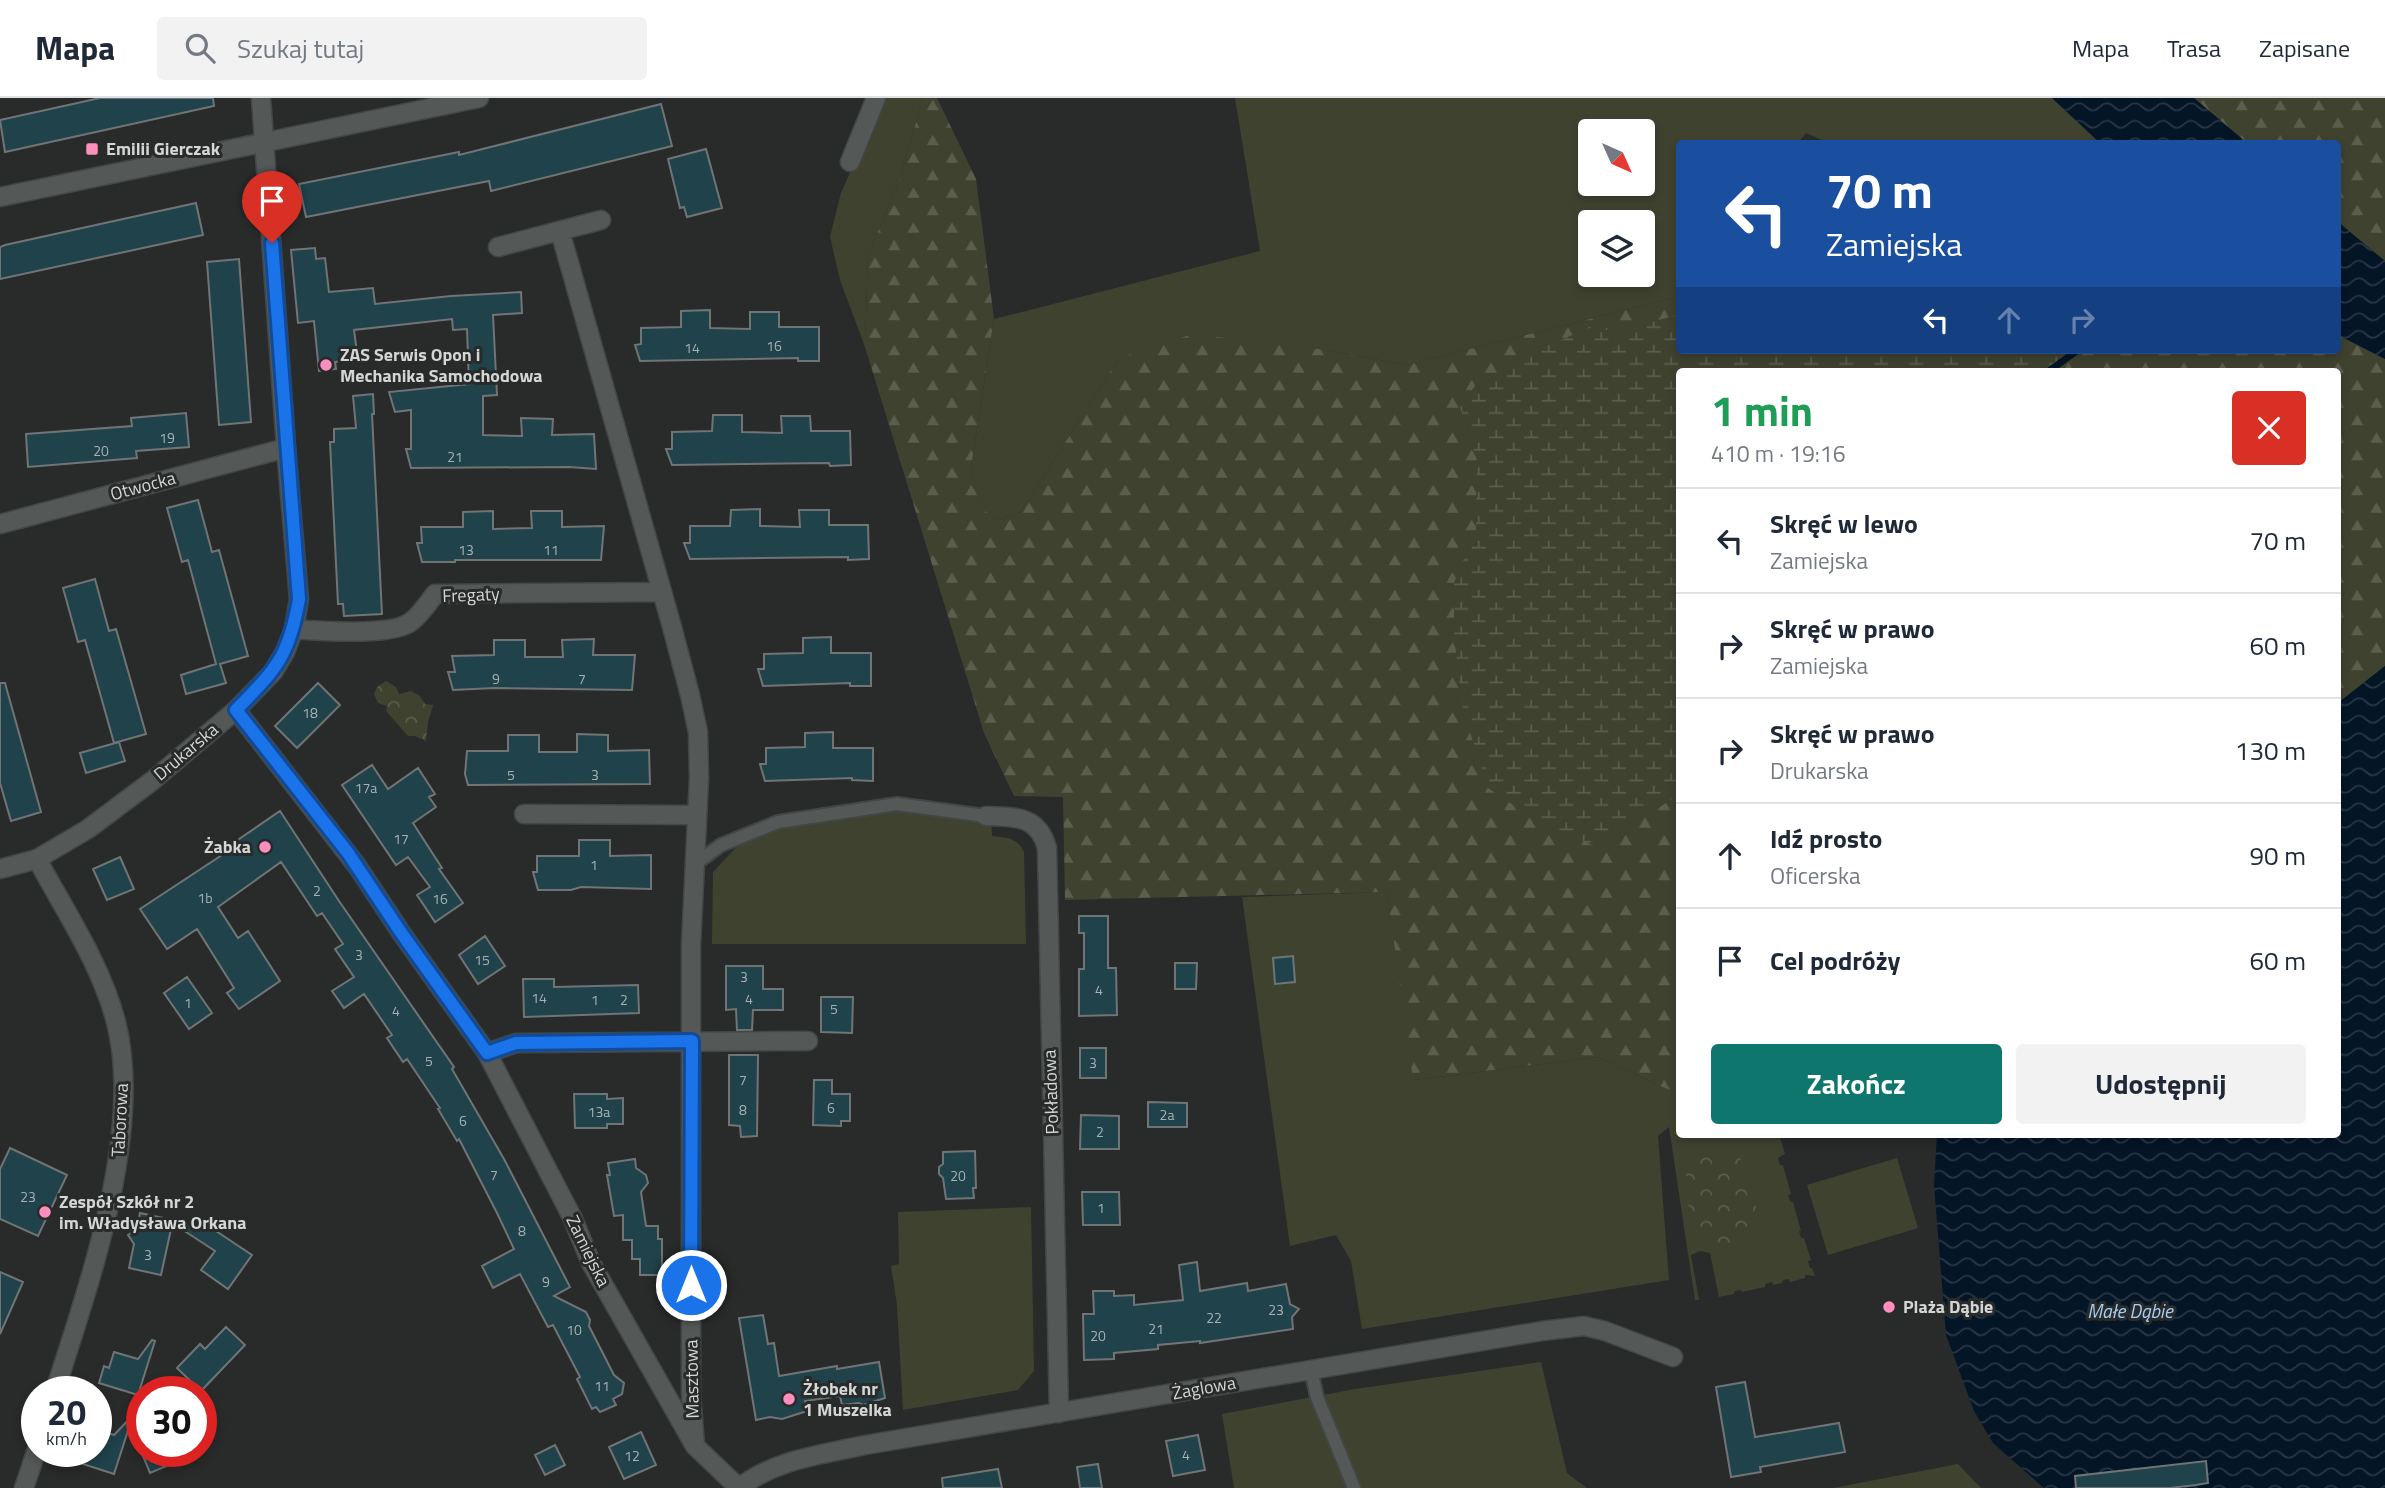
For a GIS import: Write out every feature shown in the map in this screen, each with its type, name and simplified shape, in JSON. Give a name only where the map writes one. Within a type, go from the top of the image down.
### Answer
[{"type":"street","name":"Drukarska","points":[[0,869],[37,859],[121,806],[236,710],[273,672],[294,629],[299,599],[261,98]]},
{"type":"street","points":[[0,197],[480,98]]},
{"type":"street","points":[[850,162],[876,98]]},
{"type":"street","points":[[498,247],[601,220]]},
{"type":"street","points":[[560,231],[691,695],[698,732],[695,864]]},
{"type":"street","name":"Otwocka","points":[[0,524],[286,448]]},
{"type":"street","name":"Fregaty","points":[[294,629],[327,632],[395,629],[410,623],[435,594],[662,592]]},
{"type":"street","name":"Zamiejska","points":[[236,710],[338,839],[487,1053],[573,1219],[591,1263],[695,1446]]},
{"type":"street","points":[[524,814],[697,815]]},
{"type":"street","name":"Pokładowa","points":[[986,816],[1017,818],[1029,822],[1042,834],[1047,848],[1059,1413]]},
{"type":"street","name":"Taborowa","points":[[37,859],[96,968],[116,1022],[122,1061],[119,1158],[83,1301],[60,1376]]},
{"type":"street","name":"Masztowa","points":[[695,864],[691,945],[691,1394],[695,1446]]},
{"type":"street","points":[[487,1053],[516,1043],[808,1041]]},
{"type":"street","name":"Żaglowa","points":[[739,1488],[759,1473],[780,1463],[865,1445],[1542,1331],[1584,1326],[1605,1331],[1673,1357]]},
{"type":"street","points":[[695,1446],[739,1488]]},
{"type":"street","points":[[23,1488],[30,1467]]},
{"type":"lane","points":[[695,864],[720,845],[778,822],[897,804],[986,816]]},
{"type":"lane","points":[[1311,1370],[1317,1397],[1354,1488]]},
{"type":"green space","points":[[883,98],[923,98],[898,184],[868,255],[865,347],[840,280],[830,237],[841,193]]},
{"type":"green space","points":[[923,98],[937,98],[976,179],[994,319],[971,468],[980,508],[999,520],[1021,512],[1119,358],[1193,334],[1326,350],[1406,365],[1673,298],[1676,295],[1676,354],[2341,354],[2341,337],[2385,359],[2385,666],[2341,701],[2341,368],[1676,368],[1676,1093],[1598,1057],[1413,1080],[1387,892],[1065,900],[1063,797],[1014,796],[984,733],[865,347],[868,255],[898,184]]},
{"type":"green space","points":[[1235,98],[2052,98],[2097,140],[1822,140],[1806,133],[1800,140],[1676,140],[1676,295],[1673,298],[1406,365],[1326,350],[1119,358],[1021,512],[999,520],[980,509],[971,468],[994,319],[1260,251]]},
{"type":"green space","points":[[2194,98],[2385,98],[2385,261],[2341,224],[2341,140],[2243,140]]},
{"type":"green space","points":[[1676,315],[1676,354],[2069,354],[2053,368],[1676,368],[1676,791],[1670,801],[1592,845],[1528,815],[1488,788],[1463,710],[1454,635],[1454,583],[1476,529],[1477,460],[1460,407],[1477,383],[1532,354],[1591,326],[1616,332]]},
{"type":"green space","points":[[386,681],[396,687],[399,694],[411,691],[420,696],[425,704],[433,705],[426,741],[408,736],[386,711],[387,706],[378,703],[374,694],[377,687]]},
{"type":"green space","points":[[898,810],[991,821],[992,836],[1018,843],[1024,852],[1026,944],[712,944],[713,872],[745,838],[779,827]]},
{"type":"green space","points":[[1387,892],[1414,1080],[1598,1057],[1676,1093],[1676,1138],[1780,1138],[1785,1154],[1778,1158],[1780,1165],[1783,1165],[1791,1194],[1788,1195],[1793,1202],[1801,1238],[1804,1238],[1811,1260],[1808,1261],[1810,1268],[1815,1276],[1805,1275],[1805,1278],[1790,1282],[1789,1279],[1783,1280],[1782,1283],[1773,1285],[1772,1282],[1765,1284],[1765,1287],[1735,1291],[1734,1294],[1719,1297],[1710,1253],[1700,1251],[1691,1255],[1699,1300],[1695,1300],[1669,1127],[1658,1136],[1669,1280],[1362,1329],[1351,1261],[1336,1235],[1290,1246],[1242,897]]},
{"type":"green space","points":[[1721,1151],[1737,1156],[1749,1169],[1755,1186],[1753,1224],[1745,1239],[1733,1247],[1717,1246],[1700,1234],[1686,1192],[1687,1171],[1696,1157]]},
{"type":"green space","points":[[1897,1158],[1918,1228],[1828,1255],[1807,1185]]},
{"type":"green space","points":[[1031,1207],[1034,1371],[1018,1390],[903,1410],[897,1305],[891,1266],[899,1264],[898,1212]]},
{"type":"green space","points":[[1541,1362],[1567,1473],[1587,1488],[1234,1488],[1222,1414],[1355,1389]]},
{"type":"green space","points":[[1958,1464],[1981,1488],[1833,1488]]},
{"type":"water","points":[[2052,98],[2194,98],[2243,140],[2097,140]]},
{"type":"water","points":[[2341,224],[2385,261],[2385,359],[2341,337]]},
{"type":"water","name":"Małe Dąbie","points":[[2385,666],[2385,1488],[2044,1488],[1993,1443],[1974,1411],[1946,1335],[1934,1185],[1937,1138],[2341,1138],[2341,701]]},
{"type":"building","points":[[100,98],[213,98],[214,106],[5,152],[0,120]]},
{"type":"building","points":[[661,104],[672,146],[491,191],[489,181],[306,217],[299,184],[459,152],[459,155]]},
{"type":"building","points":[[706,149],[722,208],[687,217],[684,207],[680,208],[668,159]]},
{"type":"building","points":[[196,203],[203,235],[0,279],[0,247],[5,245]]},
{"type":"building","points":[[315,248],[316,259],[325,258],[329,292],[373,288],[375,304],[521,292],[522,313],[493,315],[497,395],[483,396],[483,435],[522,436],[521,418],[553,419],[552,435],[594,434],[596,469],[411,468],[406,449],[411,449],[411,410],[395,412],[389,392],[469,384],[467,329],[453,330],[452,319],[354,330],[358,360],[335,362],[336,369],[319,371],[314,321],[298,323],[291,250]]},
{"type":"building","points":[[239,259],[251,422],[219,425],[207,262]]},
{"type":"building","points":[[710,310],[710,328],[750,329],[750,312],[779,312],[779,327],[819,327],[819,361],[798,361],[798,358],[640,361],[635,345],[641,344],[641,328],[681,327],[681,311]]},
{"type":"building","points":[[373,394],[382,614],[344,616],[343,604],[338,604],[330,442],[334,442],[334,429],[356,428],[353,396]]},
{"type":"building","points":[[186,413],[189,447],[136,451],[137,458],[28,467],[26,434],[132,426],[131,418]]},
{"type":"building","points":[[713,415],[742,415],[742,432],[782,433],[781,416],[810,416],[811,431],[850,431],[851,465],[672,465],[666,449],[672,449],[672,432],[712,431]]},
{"type":"building","points":[[198,500],[212,552],[219,550],[248,656],[220,664],[226,683],[186,694],[181,675],[216,664],[188,560],[182,562],[167,508]]},
{"type":"building","points":[[760,509],[760,526],[800,527],[799,510],[829,510],[829,525],[868,525],[869,559],[690,559],[684,543],[690,543],[690,526],[730,526],[731,510]]},
{"type":"building","points":[[493,511],[493,529],[532,528],[531,511],[562,511],[562,527],[604,526],[601,560],[422,562],[417,543],[422,543],[421,527],[463,527],[463,512]]},
{"type":"building","points":[[95,579],[109,631],[116,629],[146,734],[114,743],[85,640],[78,642],[63,588]]},
{"type":"building","points":[[831,637],[831,653],[871,653],[871,686],[850,686],[850,683],[763,686],[758,669],[764,669],[764,654],[803,653],[803,638]]},
{"type":"building","points":[[594,639],[593,655],[635,655],[632,690],[453,690],[448,672],[455,672],[452,656],[494,655],[494,640],[525,640],[525,657],[563,657],[562,640]]},
{"type":"building","points":[[0,683],[5,683],[41,812],[11,821],[0,783]]},
{"type":"building","points":[[318,683],[340,705],[297,748],[275,726]]},
{"type":"building","points":[[833,732],[833,748],[873,748],[873,781],[852,778],[765,781],[760,764],[766,764],[766,748],[805,747],[805,733]]},
{"type":"building","points":[[577,734],[608,735],[608,751],[649,750],[650,784],[468,785],[465,774],[467,751],[508,751],[508,735],[539,735],[539,752],[577,752]]},
{"type":"building","points":[[119,742],[125,761],[86,773],[80,753]]},
{"type":"building","points":[[372,765],[388,789],[418,768],[435,794],[429,797],[436,807],[413,823],[442,868],[439,869],[463,903],[435,922],[417,895],[430,887],[408,857],[396,865],[342,785]]},
{"type":"building","points":[[280,811],[454,1067],[452,1069],[504,1159],[570,1287],[554,1296],[586,1312],[590,1320],[589,1326],[614,1375],[624,1383],[622,1394],[613,1399],[616,1405],[600,1412],[596,1407],[592,1409],[577,1379],[580,1377],[553,1325],[548,1327],[520,1274],[493,1288],[482,1266],[514,1249],[497,1213],[459,1139],[457,1141],[438,1109],[440,1108],[407,1059],[403,1062],[387,1038],[392,1035],[364,994],[344,1008],[332,991],[354,977],[335,949],[343,944],[322,913],[317,916],[281,862],[218,907],[238,938],[248,931],[280,981],[239,1009],[227,993],[234,988],[197,929],[167,949],[140,909],[228,851],[226,848]]},
{"type":"building","points":[[579,840],[610,840],[610,856],[651,855],[651,889],[581,887],[571,890],[538,890],[533,872],[537,872],[537,856],[579,856]]},
{"type":"building","points":[[120,857],[134,889],[107,900],[93,869]]},
{"type":"building","points":[[1079,916],[1108,916],[1108,968],[1116,968],[1117,1015],[1079,1016],[1079,969],[1084,969],[1084,933],[1079,933]]},
{"type":"building","points":[[485,936],[505,966],[478,984],[459,955]]},
{"type":"building","points":[[1293,956],[1295,982],[1275,984],[1273,958]]},
{"type":"building","points":[[1175,963],[1197,963],[1196,989],[1175,989]]},
{"type":"building","points":[[726,966],[763,966],[763,989],[783,989],[783,1010],[753,1010],[752,1030],[737,1030],[736,1009],[726,1010]]},
{"type":"building","points":[[187,977],[212,1013],[189,1029],[164,993]]},
{"type":"building","points":[[523,979],[554,979],[554,987],[638,985],[639,1013],[524,1017]]},
{"type":"building","points":[[821,997],[853,997],[852,1033],[821,1032]]},
{"type":"building","points":[[1080,1048],[1106,1048],[1106,1078],[1080,1078]]},
{"type":"building","points":[[729,1055],[758,1055],[757,1136],[741,1137],[740,1126],[729,1125]]},
{"type":"building","points":[[814,1080],[832,1080],[832,1094],[850,1094],[850,1121],[841,1121],[841,1126],[813,1125]]},
{"type":"building","points":[[574,1094],[607,1094],[607,1099],[623,1098],[623,1124],[607,1124],[607,1128],[575,1128]]},
{"type":"building","points":[[1148,1102],[1187,1103],[1187,1127],[1148,1127]]},
{"type":"building","points":[[1081,1115],[1119,1116],[1119,1149],[1080,1149]]},
{"type":"building","points":[[10,1148],[67,1175],[38,1236],[0,1219],[0,1169]]},
{"type":"building","points":[[975,1151],[974,1198],[946,1199],[943,1178],[939,1174],[939,1167],[943,1164],[943,1152]]},
{"type":"building","points":[[635,1159],[636,1168],[646,1175],[648,1183],[641,1192],[646,1226],[658,1226],[658,1239],[662,1239],[662,1275],[640,1275],[640,1259],[632,1259],[632,1240],[623,1240],[623,1215],[614,1216],[607,1175],[610,1175],[608,1163]]},
{"type":"building","points":[[1082,1192],[1119,1192],[1120,1225],[1083,1225]]},
{"type":"building","points":[[140,1213],[173,1220],[161,1275],[129,1268],[134,1244],[128,1235],[137,1229]]},
{"type":"building","points":[[195,1217],[252,1255],[228,1289],[201,1270],[215,1251],[186,1232]]},
{"type":"building","points":[[1197,1262],[1200,1291],[1247,1283],[1248,1291],[1286,1284],[1290,1304],[1299,1309],[1292,1317],[1293,1329],[1200,1343],[1158,1345],[1158,1349],[1114,1353],[1114,1359],[1084,1360],[1083,1314],[1094,1314],[1093,1291],[1114,1291],[1114,1296],[1134,1295],[1134,1305],[1183,1300],[1179,1265]]},
{"type":"building","points":[[0,1272],[23,1282],[0,1334]]},
{"type":"building","points":[[763,1315],[768,1344],[774,1343],[779,1376],[879,1362],[885,1398],[863,1405],[842,1405],[840,1396],[805,1401],[807,1411],[782,1419],[770,1417],[756,1420],[739,1318]]},
{"type":"building","points":[[226,1327],[245,1345],[215,1376],[185,1376],[177,1368],[200,1344],[205,1349]]},
{"type":"building","points":[[152,1340],[155,1341],[144,1376],[126,1376],[126,1391],[112,1387],[112,1376],[101,1376],[104,1366],[109,1368],[114,1352],[138,1359]]},
{"type":"building","points":[[1745,1382],[1755,1437],[1839,1423],[1845,1452],[1760,1467],[1761,1472],[1731,1477],[1716,1387]]},
{"type":"building","points":[[126,1422],[126,1437],[114,1474],[92,1467],[112,1467],[112,1434]]},
{"type":"building","points":[[641,1432],[656,1465],[624,1479],[609,1447]]},
{"type":"building","points":[[1198,1435],[1205,1470],[1173,1476],[1166,1441]]},
{"type":"building","points":[[555,1445],[565,1465],[545,1475],[535,1455]]},
{"type":"building","points":[[2206,1461],[2208,1483],[2170,1488],[2076,1488],[2075,1476]]},
{"type":"building","points":[[1098,1464],[1102,1488],[1080,1488],[1077,1467]]},
{"type":"building","points":[[148,1467],[164,1467],[150,1473]]},
{"type":"building","points":[[998,1469],[1002,1488],[943,1488],[942,1478]]},
{"type":"waterway","points":[[2053,368],[2072,354]]},
{"type":"place","name":"Emilii Gierczak","points":[[92,149]]},
{"type":"place","name":"ZAS Serwis Opon i Mechanika Samochodowa","points":[[326,365]]},
{"type":"place","name":"Żabka","points":[[265,847]]},
{"type":"place","name":"Zespół Szkół nr 2 im. Władysława Orkana","points":[[45,1212]]},
{"type":"place","name":"Plaża Dąbie","points":[[1889,1307]]},
{"type":"place","name":"Żłobek nr 1 Muszelka","points":[[789,1399]]},
{"type":"route","points":[[272,243],[299,599],[294,629],[285,652],[273,672],[236,710],[358,866],[402,934],[487,1053],[516,1043],[692,1041],[691,1285]]}]
